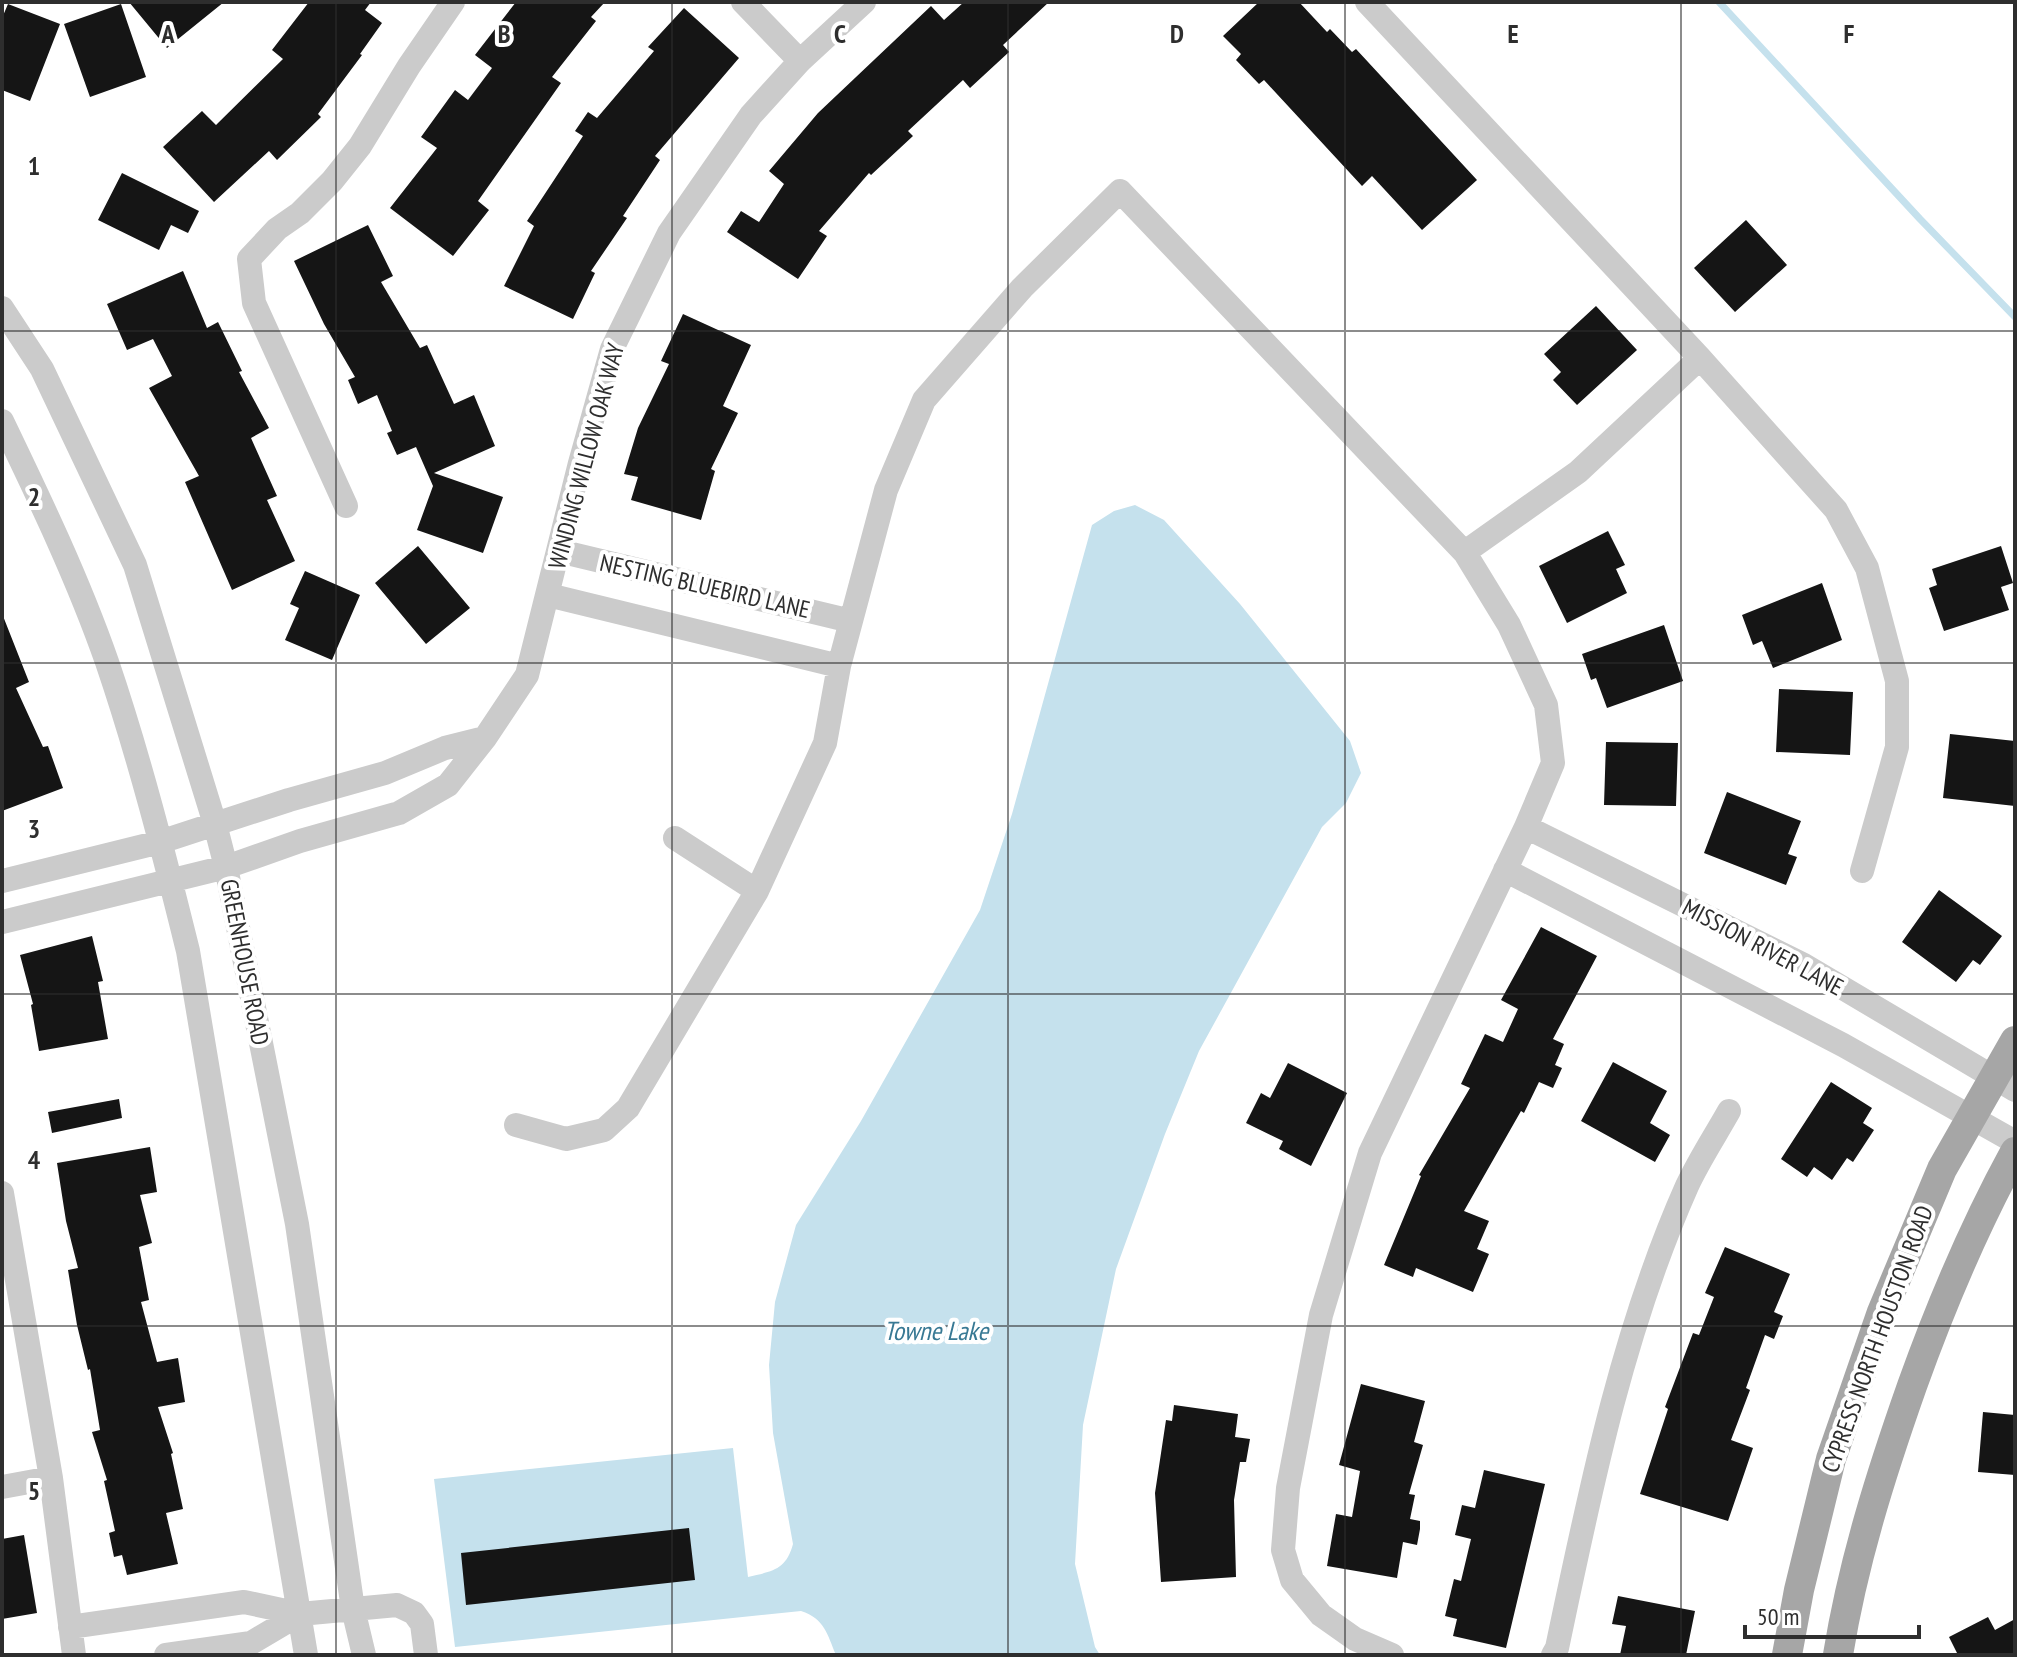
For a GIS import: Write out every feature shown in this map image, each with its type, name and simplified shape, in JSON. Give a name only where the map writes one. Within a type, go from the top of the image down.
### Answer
[{"type":"main road","name":"CYPRESS NORTH HOUSTON ROAD","points":[[1787,1655],[1815,1518],[1853,1391],[1913,1234],[1942,1169],[1971,1116],[2005,1084],[2015,1041]]},
{"type":"main road","name":"CYPRESS NORTH HOUSTON ROAD","points":[[1838,1655],[1874,1496],[1897,1428],[1961,1260],[1985,1206],[2015,1152]]},
{"type":"street","points":[[346,506],[254,303],[249,259],[277,229],[300,213],[332,181],[360,146],[453,2]]},
{"type":"street","points":[[743,2],[800,61]]},
{"type":"street","name":"WINDING WILLOW OAK WAY","points":[[2,922],[226,867],[300,841],[399,813],[448,785],[485,738],[527,675],[612,349],[669,233],[751,115],[800,61],[864,2]]},
{"type":"street","points":[[1367,2],[1700,358],[1836,510],[1867,568],[1897,681],[1897,747],[1862,871]]},
{"type":"street","points":[[516,1125],[566,1139],[604,1130],[628,1108],[757,891],[825,743],[839,666],[886,490],[924,400],[1022,288],[1120,191],[1465,552],[1509,625],[1546,705],[1553,763],[1526,827],[1370,1153],[1321,1315],[1288,1488],[1283,1550],[1292,1580],[1321,1615],[1355,1639],[1392,1655]]},
{"type":"street","name":"GREENHOUSE ROAD","points":[[2,308],[42,369],[135,565],[215,824],[297,1224],[353,1609],[364,1655]]},
{"type":"street","points":[[1465,552],[1578,472],[1700,358]]},
{"type":"street","points":[[2,421],[59,541],[107,662],[160,842],[188,951],[306,1655]]},
{"type":"street","name":"NESTING BLUEBIRD LANE","points":[[559,551],[851,621]]},
{"type":"street","name":"NESTING BLUEBIRD LANE","points":[[548,595],[839,666]]},
{"type":"street","points":[[2,881],[160,842],[385,773],[445,748],[485,738]]},
{"type":"street","name":"MISSION RIVER LANE","points":[[1526,827],[1804,965],[2005,1084]]},
{"type":"street","points":[[675,838],[757,891]]},
{"type":"street","name":"MISSION RIVER LANE","points":[[1505,870],[1829,1038],[2015,1142]]},
{"type":"street","points":[[1553,1655],[1592,1483],[1638,1315],[1688,1185],[1729,1111]]},
{"type":"street","points":[[2,1193],[51,1478],[74,1655]]},
{"type":"street","points":[[2,1487],[51,1478]]},
{"type":"street","points":[[70,1627],[244,1602],[300,1614],[397,1605],[414,1613],[422,1624],[426,1655]]},
{"type":"street","points":[[166,1655],[251,1643],[300,1614]]},
{"type":"water","name":"Towne Lake","points":[[1135,505],[1164,520],[1240,604],[1350,741],[1361,773],[1346,803],[1322,827],[1199,1051],[1116,1269],[1083,1425],[1075,1564],[1095,1647],[1100,1655],[836,1655],[820,1623],[801,1611],[455,1647],[434,1479],[733,1448],[748,1577],[771,1571],[787,1559],[793,1544],[773,1433],[769,1365],[775,1302],[796,1225],[861,1121],[980,910],[1012,814],[1092,525],[1114,511]]},
{"type":"building","points":[[129,2],[224,2],[167,48]]},
{"type":"building","points":[[309,2],[371,2],[365,10],[382,23],[318,114],[321,117],[277,160],[269,151],[214,202],[163,147],[202,111],[216,125],[283,59],[272,50]]},
{"type":"building","points":[[516,2],[605,2],[591,17],[596,21],[552,77],[561,83],[478,201],[489,210],[453,256],[390,208],[437,148],[421,137],[455,90],[468,100],[492,68],[475,55]]},
{"type":"building","points":[[964,2],[1049,2],[1003,45],[1009,52],[970,88],[963,80],[908,131],[913,136],[871,175],[869,173],[819,231],[827,236],[798,279],[727,232],[741,211],[759,222],[784,184],[769,171],[818,113],[931,6],[944,20]]},
{"type":"building","points":[[1259,2],[1299,2],[1327,32],[1330,29],[1352,52],[1356,49],[1477,180],[1422,230],[1372,176],[1362,186],[1264,80],[1259,84],[1236,60],[1241,54],[1223,36]]},
{"type":"building","points":[[8,4],[60,24],[30,101],[2,90],[2,18]]},
{"type":"building","points":[[121,4],[146,77],[90,97],[64,24]]},
{"type":"building","points":[[684,8],[739,58],[655,156],[660,160],[623,216],[627,218],[591,271],[595,273],[573,319],[504,286],[534,226],[527,221],[583,136],[575,131],[588,112],[597,118],[654,51],[648,47]]},
{"type":"building","points":[[122,173],[199,211],[188,233],[171,225],[159,250],[98,220]]},
{"type":"building","points":[[1746,220],[1787,265],[1735,312],[1694,268]]},
{"type":"building","points":[[368,225],[393,276],[381,282],[420,348],[427,345],[454,404],[474,395],[495,446],[434,473],[503,497],[483,553],[417,530],[433,486],[416,447],[397,455],[387,433],[392,431],[377,395],[358,404],[348,380],[355,377],[324,324],[294,261]]},
{"type":"building","points":[[183,271],[207,328],[218,322],[242,371],[239,372],[269,428],[251,438],[277,496],[267,500],[295,561],[232,590],[185,482],[199,476],[149,388],[172,376],[153,339],[127,350],[107,304]]},
{"type":"building","points":[[1596,306],[1637,350],[1577,405],[1553,380],[1561,372],[1544,354]]},
{"type":"building","points":[[683,314],[751,345],[723,406],[738,413],[711,469],[715,471],[701,520],[631,500],[638,477],[624,474],[638,428],[669,364],[661,361]]},
{"type":"building","points":[[1608,531],[1625,565],[1616,569],[1627,593],[1567,623],[1539,566]]},
{"type":"building","points":[[418,546],[470,608],[426,644],[375,583]]},
{"type":"building","points":[[2001,546],[2013,583],[2001,587],[2009,610],[1944,631],[1929,588],[1937,585],[1932,569]]},
{"type":"building","points":[[305,571],[360,595],[332,660],[285,640],[299,608],[290,604]]},
{"type":"building","points":[[1822,583],[1842,640],[1773,668],[1762,641],[1753,645],[1742,615]]},
{"type":"building","points":[[3,616],[29,682],[16,688],[43,747],[48,746],[63,788],[2,811]]},
{"type":"building","points":[[1664,625],[1683,681],[1607,708],[1596,678],[1591,680],[1582,654]]},
{"type":"building","points":[[1779,689],[1853,692],[1850,755],[1776,752]]},
{"type":"building","points":[[1950,734],[2015,741],[2015,806],[1943,798]]},
{"type":"building","points":[[1606,742],[1678,743],[1676,806],[1604,805]]},
{"type":"building","points":[[1727,792],[1801,821],[1788,854],[1797,857],[1786,885],[1704,853]]},
{"type":"building","points":[[1939,890],[2002,936],[1980,965],[1973,960],[1956,982],[1902,942]]},
{"type":"building","points":[[1541,927],[1597,956],[1553,1039],[1564,1044],[1555,1065],[1562,1068],[1553,1088],[1539,1082],[1524,1113],[1521,1111],[1464,1211],[1489,1221],[1477,1249],[1489,1254],[1473,1292],[1416,1268],[1413,1277],[1384,1265],[1419,1175],[1470,1088],[1461,1084],[1485,1034],[1503,1042],[1518,1009],[1501,1000]]},
{"type":"building","points":[[92,936],[103,981],[98,982],[108,1039],[39,1051],[33,1004],[20,955]]},
{"type":"building","points":[[1613,1062],[1667,1091],[1650,1123],[1670,1135],[1655,1162],[1581,1121]]},
{"type":"building","points":[[1288,1063],[1347,1093],[1311,1166],[1279,1149],[1283,1141],[1246,1123],[1261,1093],[1270,1098]]},
{"type":"building","points":[[1831,1082],[1872,1108],[1863,1123],[1874,1130],[1853,1162],[1847,1158],[1832,1180],[1814,1167],[1807,1177],[1781,1159]]},
{"type":"building","points":[[119,1099],[122,1118],[52,1133],[48,1112]]},
{"type":"building","points":[[150,1147],[157,1192],[140,1195],[152,1243],[139,1247],[149,1300],[141,1302],[157,1362],[178,1358],[185,1402],[158,1407],[173,1453],[183,1509],[166,1513],[178,1564],[127,1575],[122,1555],[114,1557],[109,1533],[115,1531],[104,1481],[107,1480],[92,1432],[100,1430],[68,1270],[78,1268],[66,1221],[57,1163]]},
{"type":"building","points":[[1725,1247],[1790,1274],[1774,1312],[1783,1316],[1774,1339],[1765,1335],[1746,1388],[1750,1390],[1731,1440],[1753,1448],[1728,1521],[1640,1494],[1668,1409],[1665,1407],[1693,1333],[1699,1335],[1714,1297],[1705,1293]]},
{"type":"building","points":[[1361,1384],[1425,1401],[1414,1442],[1423,1445],[1409,1494],[1415,1495],[1410,1519],[1420,1521],[1420,1529],[1417,1545],[1403,1542],[1397,1578],[1327,1566],[1336,1514],[1352,1517],[1360,1471],[1339,1465]]},
{"type":"building","points":[[1174,1405],[1238,1414],[1235,1437],[1250,1439],[1246,1462],[1240,1462],[1234,1500],[1236,1577],[1161,1582],[1155,1493],[1166,1420],[1172,1421]]},
{"type":"building","points":[[1983,1412],[2015,1415],[2015,1475],[1978,1472]]},
{"type":"building","points":[[1484,1470],[1545,1484],[1506,1648],[1453,1636],[1457,1619],[1445,1616],[1454,1579],[1461,1581],[1471,1539],[1455,1535],[1462,1505],[1475,1508]]},
{"type":"building","points":[[689,1528],[695,1580],[466,1605],[461,1553]]},
{"type":"building","points":[[24,1535],[37,1613],[2,1619],[2,1539]]},
{"type":"building","points":[[1618,1596],[1695,1611],[1686,1655],[1620,1655],[1626,1626],[1612,1624]]},
{"type":"building","points":[[1988,1617],[1995,1630],[2015,1619],[2015,1655],[1958,1655],[1949,1637]]},
{"type":"waterway","points":[[1719,2],[2015,317]]}]
